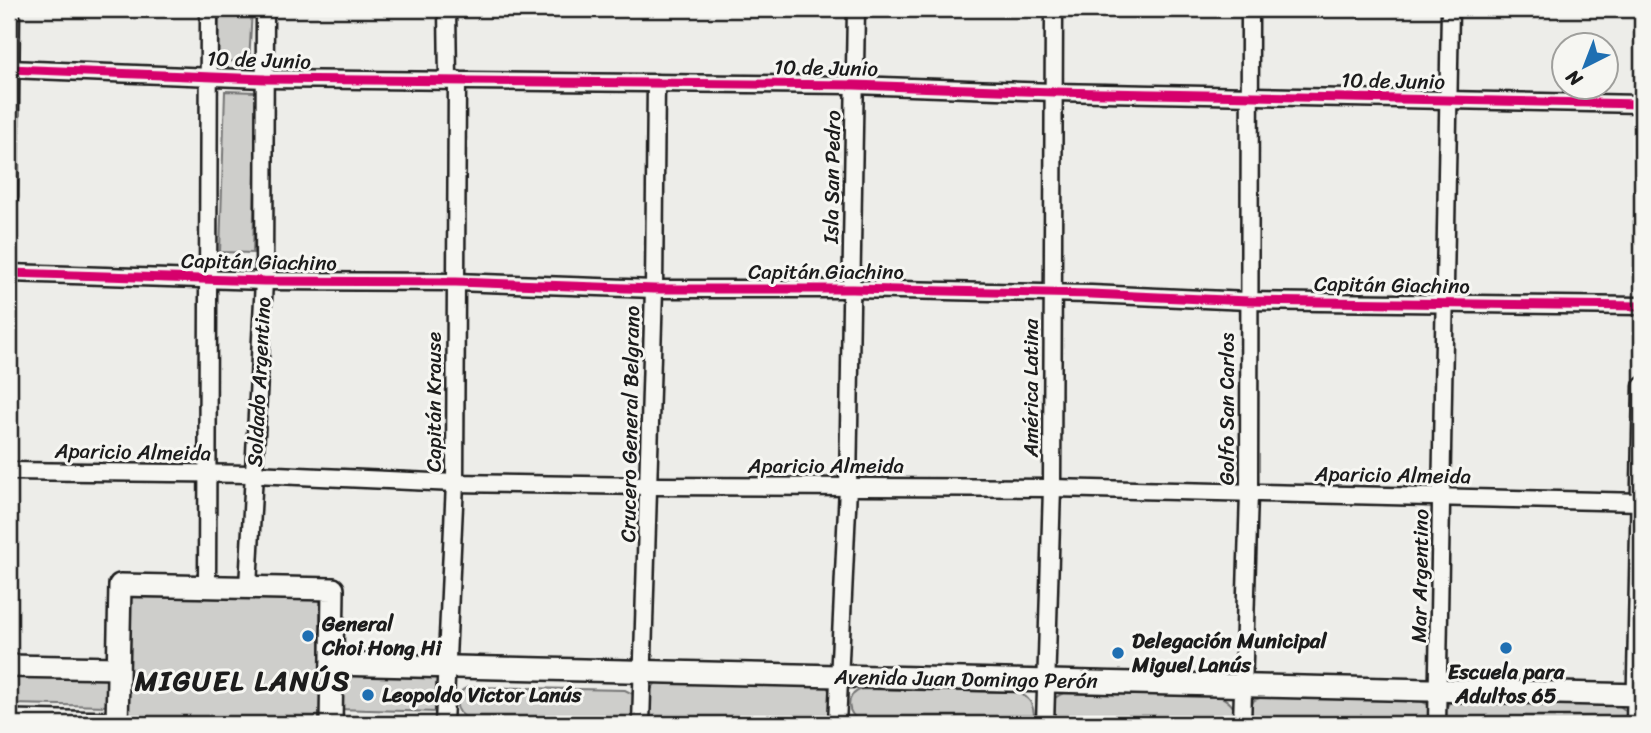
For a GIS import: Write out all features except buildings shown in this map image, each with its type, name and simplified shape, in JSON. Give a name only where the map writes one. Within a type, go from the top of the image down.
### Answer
[{"type":"main road","points":[[9,721],[117,724],[120,585],[333,589],[331,724]]},
{"type":"main road","name":"Avenida Juan Domingo Perón","points":[[332,664],[1639,695]]},
{"type":"main road","points":[[9,666],[118,668]]},
{"type":"street","points":[[9,198],[11,9]]},
{"type":"street","points":[[207,586],[209,9]]},
{"type":"street","name":"Soldado Argentino","points":[[248,587],[264,281],[265,9]]},
{"type":"street","name":"Capitán Krause","points":[[444,724],[455,483],[456,282],[453,80],[447,9]]},
{"type":"street","name":"Isla San Pedro","points":[[837,724],[848,487],[856,9]]},
{"type":"street","name":"América Latina","points":[[1045,724],[1052,488],[1054,9]]},
{"type":"street","name":"Golfo San Carlos","points":[[1242,724],[1249,493],[1250,9]]},
{"type":"street","name":"Mar Argentino","points":[[1437,724],[1450,9]]},
{"type":"street","name":"10 de Junio","points":[[9,69],[265,79],[854,85],[1054,92],[1642,104]]},
{"type":"street","name":"Crucero General Belgrano","points":[[642,724],[654,289],[656,83]]},
{"type":"street","name":"Capitán Giachino","points":[[9,273],[654,289],[852,289],[1248,301],[1642,306]]},
{"type":"street","points":[[1635,724],[1639,695],[1642,386]]},
{"type":"street","name":"Aparicio Almeida","points":[[9,471],[254,474],[455,483],[1052,488],[1640,502]]},
{"type":"shaded area","points":[[219,9],[252,9],[249,63],[218,60]]},
{"type":"shaded area","points":[[225,91],[257,92],[253,253],[220,252]]},
{"type":"shaded area","points":[[127,597],[320,598],[320,724],[128,724]]},
{"type":"shaded area","points":[[337,673],[438,677],[437,712],[336,709]]},
{"type":"shaded area","points":[[10,676],[110,678],[110,706],[10,704]]},
{"type":"shaded area","points":[[658,681],[825,682],[833,699],[830,724],[649,724],[648,701],[651,690]]},
{"type":"shaded area","points":[[469,687],[625,690],[641,702],[633,724],[470,720],[464,717],[456,703],[459,694]]},
{"type":"shaded area","points":[[862,689],[1018,692],[1030,701],[1034,715],[1025,724],[862,722],[853,715],[849,705],[852,696]]},
{"type":"shaded area","points":[[1064,693],[1220,696],[1232,705],[1236,719],[1231,724],[1060,724],[1052,716],[1051,704],[1056,697]]},
{"type":"shaded area","points":[[1263,697],[1419,700],[1434,712],[1434,724],[1254,724],[1250,708],[1254,700]]},
{"type":"shaded area","points":[[1458,700],[1614,703],[1626,711],[1630,724],[1447,724],[1445,710],[1449,703]]},
{"type":"cycle path","points":[[9,69],[265,79],[854,85],[1054,92],[1642,104]]},
{"type":"cycle path","points":[[9,273],[654,289],[852,289],[1091,294],[1248,301],[1642,306]]},
{"type":"place","name":"General Choi Hong Hi","points":[[308,636]]},
{"type":"place","name":"Escuela para Adultos 65","points":[[1506,648]]},
{"type":"place","name":"Delegación Municipal Miguel Lanús","points":[[1118,653]]},
{"type":"place","name":"Leopoldo Victor Lanús","points":[[368,695]]},
{"type":"district","name":"MIGUEL LANÚS","points":[[243,680]]}]
